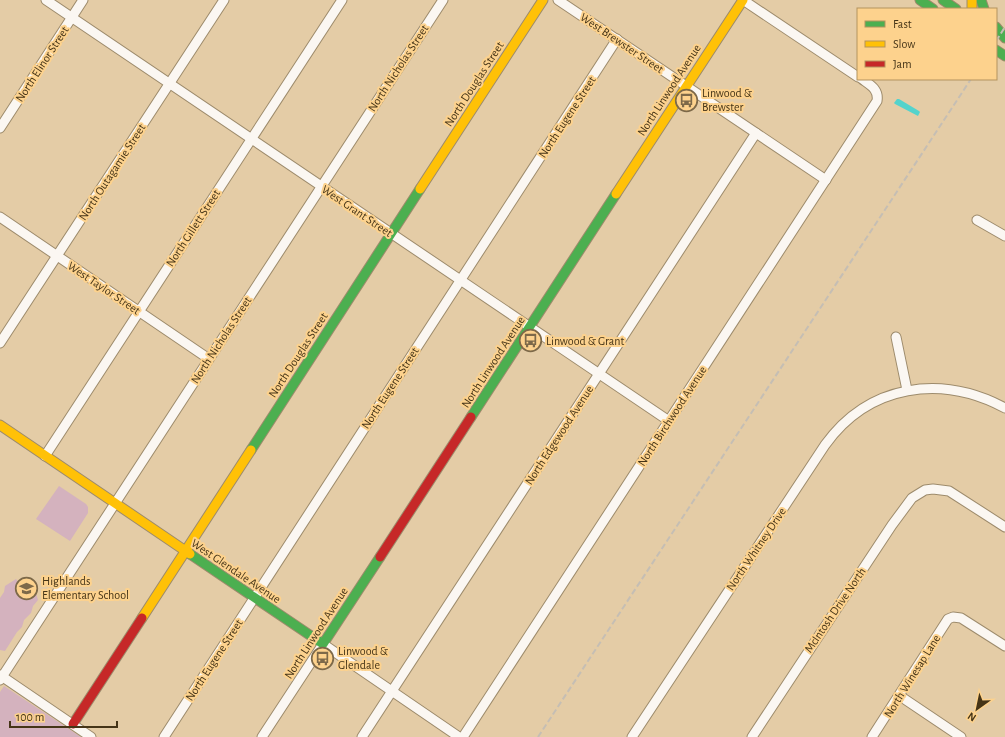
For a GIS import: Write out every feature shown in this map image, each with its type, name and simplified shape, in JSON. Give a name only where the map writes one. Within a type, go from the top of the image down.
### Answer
[{"type":"street","name":"West Grant Street","points":[[46,0],[669,421]]},
{"type":"street","name":"North Elinor Street","points":[[0,128],[84,0]]},
{"type":"street","name":"North Outagamie Street","points":[[0,343],[224,0]]},
{"type":"street","name":"North Gillett Street","points":[[45,456],[342,0]]},
{"type":"street","name":"North Nicholas Street","points":[[1,677],[443,0]]},
{"type":"street","name":"North Douglas Street","points":[[72,724],[544,0]]},
{"type":"street","name":"West Brewster Street","points":[[558,0],[826,180]]},
{"type":"street","points":[[743,0],[857,76]]},
{"type":"street","name":"North Linwood Avenue","points":[[262,737],[743,0]]},
{"type":"street","points":[[921,0],[932,8]]},
{"type":"street","points":[[934,0],[945,2],[954,8]]},
{"type":"street","points":[[997,28],[1005,38]]},
{"type":"street","name":"North Eugene Street","points":[[164,737],[617,39]]},
{"type":"street","name":"North Birchwood Avenue","points":[[463,737],[877,101],[878,94],[871,85],[864,80]]},
{"type":"street","name":"North Edgewood Avenue","points":[[362,737],[756,133]]},
{"type":"street","name":"West Taylor Street","points":[[0,217],[209,359]]},
{"type":"street","points":[[977,220],[1005,236]]},
{"type":"street","points":[[896,337],[907,390]]},
{"type":"street","name":"North Whitney Drive","points":[[632,737],[832,435],[849,418],[888,396],[907,390],[942,388],[984,398],[1005,408]]},
{"type":"street","name":"West Glendale Avenue","points":[[0,425],[459,737]]},
{"type":"street","name":"McIntosh Drive North","points":[[752,737],[903,509],[912,498],[925,490],[933,489],[949,491],[1005,528]]},
{"type":"street","name":"North Winesap Lane","points":[[872,737],[900,696],[948,619],[953,617],[961,618],[1005,646]]},
{"type":"street","points":[[1,677],[91,737]]},
{"type":"street","points":[[900,696],[961,737]]},
{"type":"shaded area","points":[[59,486],[86,504],[88,507],[88,513],[70,541],[36,519]]},
{"type":"shaded area","points":[[16,579],[25,591],[36,593],[38,600],[33,606],[31,613],[24,620],[22,627],[5,651],[0,650],[0,598],[4,592],[5,586]]},
{"type":"shaded area","points":[[4,686],[81,737],[0,737],[0,692]]},
{"type":"water","points":[[897,99],[919,111],[918,116],[895,104],[894,103]]},
{"type":"railway","points":[[997,39],[1005,27]]},
{"type":"railway","points":[[538,737],[970,80]]},
{"type":"traffic: fast","points":[[920,0],[932,8]]},
{"type":"traffic: fast","points":[[943,0],[955,8]]},
{"type":"traffic: fast","points":[[981,0],[984,8]]},
{"type":"traffic: fast","points":[[997,28],[1005,38]]},
{"type":"traffic: fast","points":[[997,51],[1005,56]]},
{"type":"traffic: fast","points":[[251,450],[420,189]]},
{"type":"traffic: fast","points":[[471,417],[616,194]]},
{"type":"traffic: fast","points":[[190,554],[323,644],[380,557]]},
{"type":"traffic: slow","points":[[420,189],[543,0]]},
{"type":"traffic: slow","points":[[616,194],[743,0]]},
{"type":"traffic: slow","points":[[972,0],[972,8]]},
{"type":"traffic: slow","points":[[0,425],[190,554]]},
{"type":"traffic: slow","points":[[142,618],[251,450]]},
{"type":"traffic: jam","points":[[380,557],[471,417]]},
{"type":"traffic: jam","points":[[73,724],[142,618]]},
{"type":"place","name":"Linwood & Brewster","points":[[687,100]]},
{"type":"place","name":"Linwood & Grant","points":[[530,341]]},
{"type":"place","name":"Highlands Elementary School","points":[[27,588]]},
{"type":"place","name":"Linwood & Glendale","points":[[323,658]]}]
